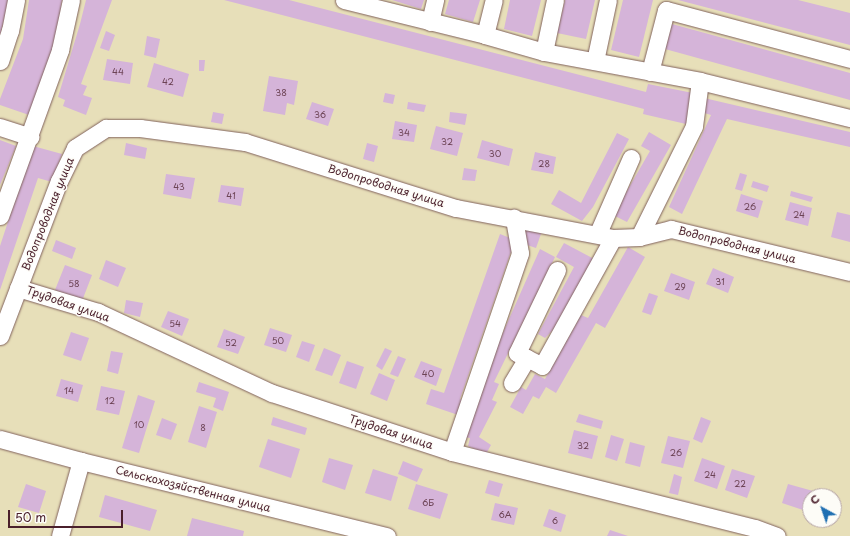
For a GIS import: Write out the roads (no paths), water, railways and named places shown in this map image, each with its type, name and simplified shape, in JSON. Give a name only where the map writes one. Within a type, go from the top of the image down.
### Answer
[{"type":"street","points":[[0,60],[10,31],[16,0]]},
{"type":"street","points":[[0,216],[30,137],[60,50],[71,0]]},
{"type":"street","points":[[344,0],[382,5],[430,22],[485,35],[544,52],[700,81],[850,118]]},
{"type":"street","points":[[430,22],[435,0]]},
{"type":"street","points":[[485,35],[494,0]]},
{"type":"street","points":[[544,52],[555,0]]},
{"type":"street","points":[[595,61],[608,0]]},
{"type":"street","points":[[650,72],[667,5],[850,59]]},
{"type":"street","points":[[639,237],[694,126],[700,81]]},
{"type":"street","points":[[0,127],[30,137]]},
{"type":"street","name":"Водопроводная улица","points":[[0,336],[59,181],[75,148],[106,128],[140,128],[244,142],[456,208],[605,235],[639,237],[671,229],[850,272]]},
{"type":"street","points":[[557,270],[517,352],[542,366],[605,235],[631,158]]},
{"type":"street","points":[[452,452],[520,253],[514,218]]},
{"type":"street","name":"Трудовая улица","points":[[18,288],[98,312],[272,393],[452,452],[755,528],[777,536]]},
{"type":"street","points":[[512,383],[527,358]]},
{"type":"street","name":"Сельскохозяйственная улица","points":[[0,439],[81,461],[387,536]]},
{"type":"street","points":[[60,536],[81,461]]}]
